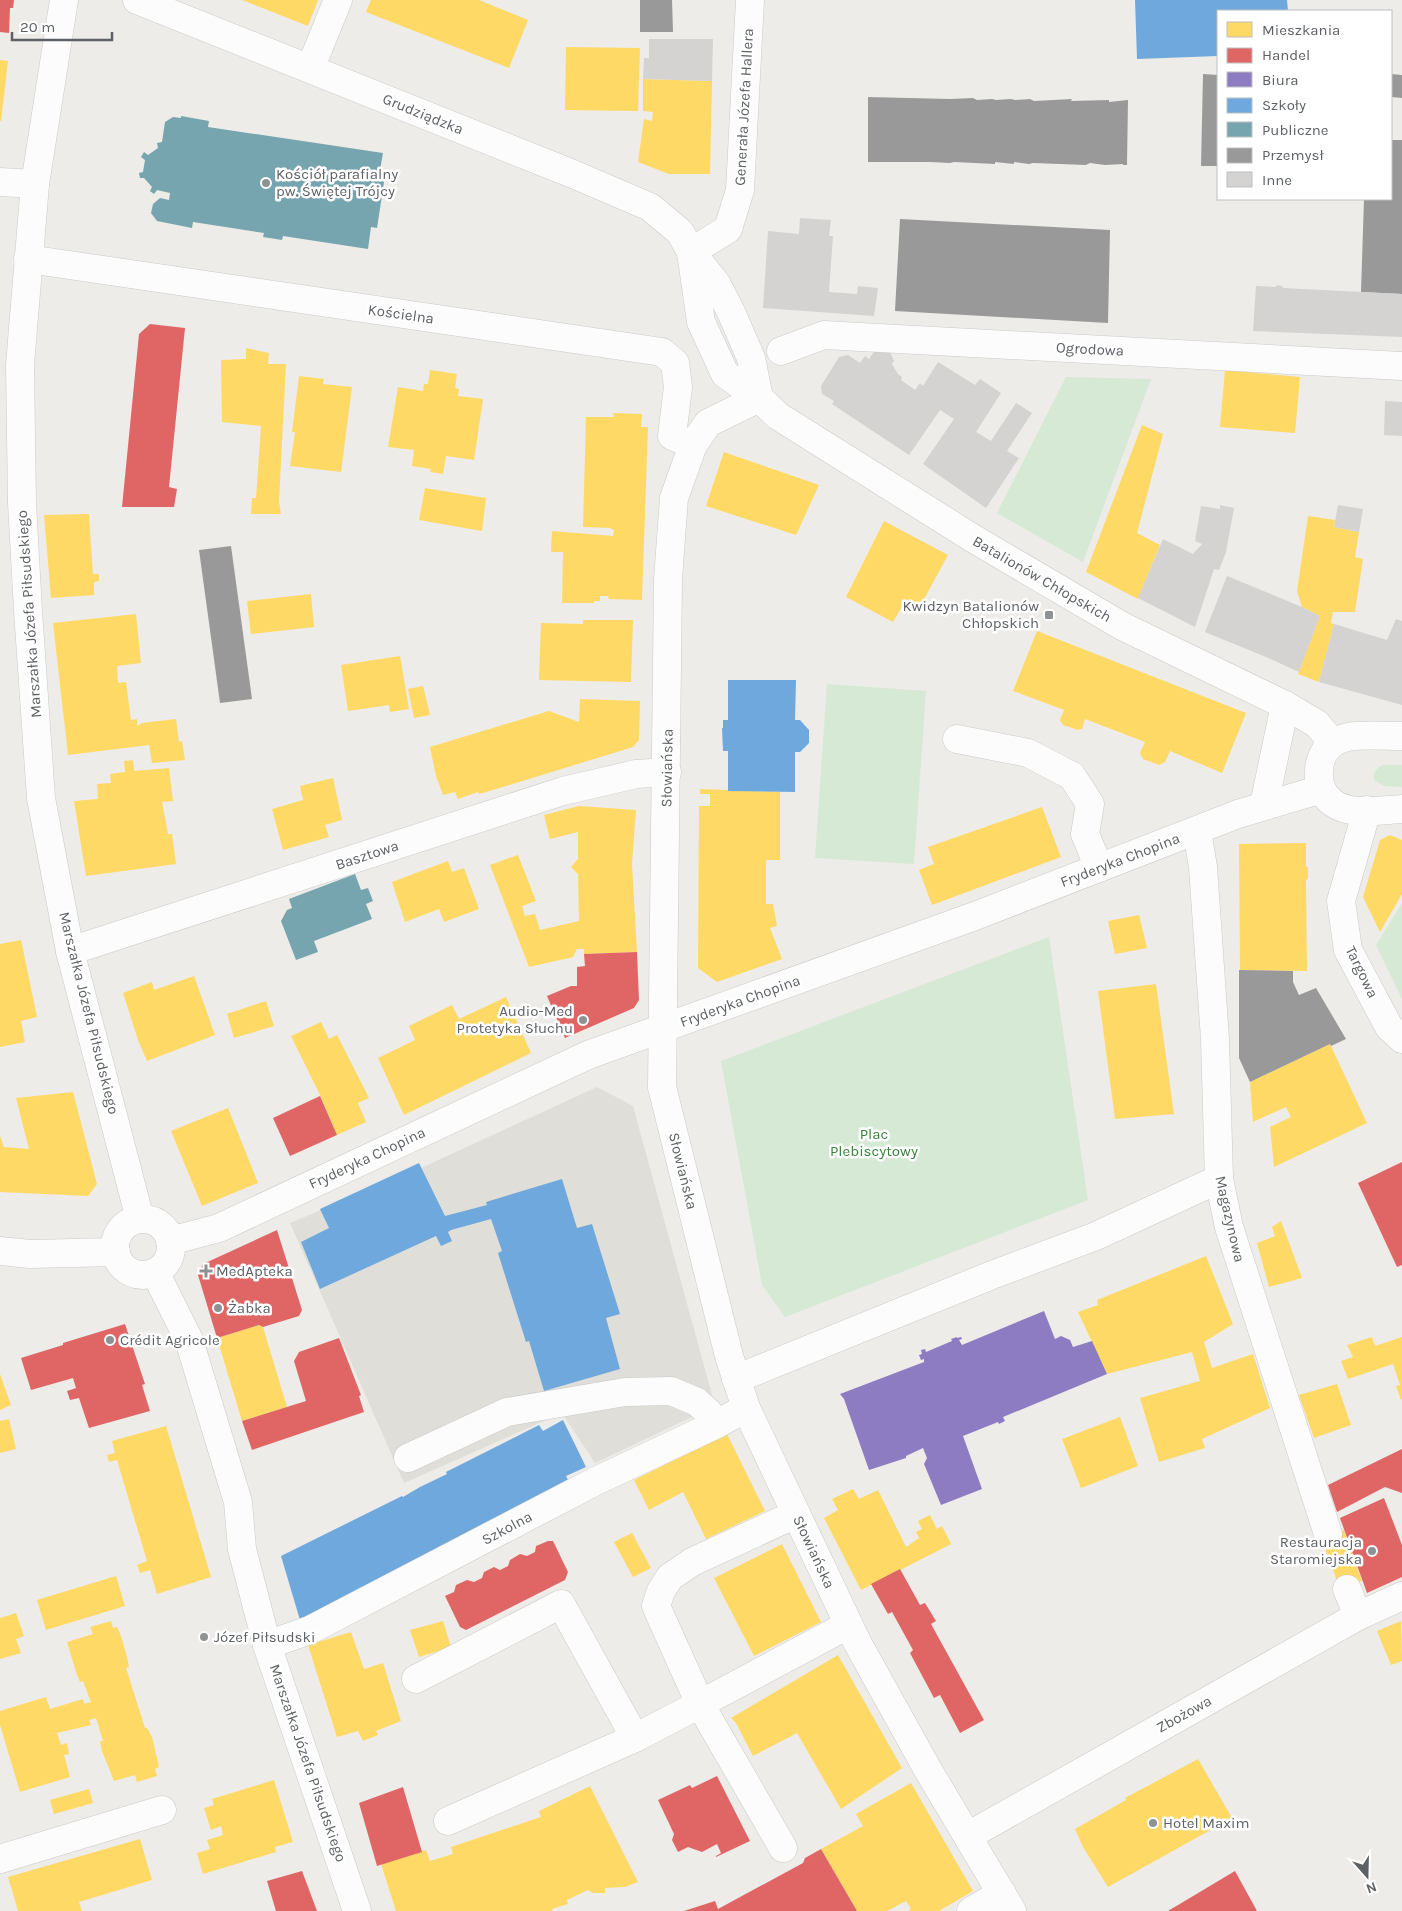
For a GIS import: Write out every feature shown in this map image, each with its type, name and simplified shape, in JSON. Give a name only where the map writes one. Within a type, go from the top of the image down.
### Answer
[{"type":"street","name":"Marszałka Józefa Piłsudskiego","points":[[64,0],[35,184],[11,483],[27,601],[41,798],[70,951],[140,1219]]},
{"type":"street","name":"Grudziądzka","points":[[137,0],[573,174],[650,208],[680,232],[691,252]]},
{"type":"street","points":[[310,69],[338,0]]},
{"type":"street","name":"Generała Józefa Hallera","points":[[691,252],[728,229],[740,190],[750,0]]},
{"type":"street","points":[[0,182],[35,184]]},
{"type":"street","points":[[691,252],[716,283],[731,312],[751,358],[759,398]]},
{"type":"street","name":"Kościelna","points":[[28,259],[662,352],[675,363],[678,387],[672,436],[693,445]]},
{"type":"street","name":"Ogrodowa","points":[[780,351],[824,335],[1402,366]]},
{"type":"street","name":"Słowiańska","points":[[759,398],[708,423],[693,445],[674,498],[668,579],[662,1087],[729,1356],[746,1408],[871,1670],[1007,1902]]},
{"type":"street","name":"Batalionów Chłopskich","points":[[759,398],[778,416],[974,540],[1122,626],[1285,705],[1317,724],[1333,743]]},
{"type":"street","points":[[1264,806],[1285,705]]},
{"type":"street","points":[[1402,736],[1350,736],[1333,743],[1321,759],[1318,775],[1322,789],[1333,803],[1348,810],[1402,809]]},
{"type":"street","points":[[957,739],[1028,753],[1072,776],[1090,804],[1086,834],[1098,868]]},
{"type":"street","name":"Basztowa","points":[[70,951],[563,791],[636,774],[667,772]]},
{"type":"street","name":"Fryderyka Chopina","points":[[170,1241],[219,1228],[588,1055],[957,922],[1264,806],[1322,789]]},
{"type":"street","name":"Targowa","points":[[1367,810],[1341,901],[1348,950],[1389,1027],[1402,1038]]},
{"type":"street","name":"Magazynowa","points":[[1197,831],[1203,867],[1215,1039],[1219,1179],[1229,1227],[1328,1534]]},
{"type":"street","points":[[736,1379],[992,1275],[1096,1236],[1219,1179]]},
{"type":"street","points":[[140,1219],[156,1222],[168,1234],[170,1241],[171,1249],[166,1262],[155,1272],[139,1274],[131,1271],[124,1266],[116,1252],[118,1234],[124,1226],[140,1219]]},
{"type":"street","points":[[0,1252],[30,1254],[116,1252]]},
{"type":"street","name":"Marszałka Józefa Piłsudskiego","points":[[155,1272],[189,1340],[238,1502],[242,1549],[267,1645],[358,1911]]},
{"type":"street","points":[[408,1458],[507,1412],[625,1392],[671,1391],[697,1402],[717,1424]]},
{"type":"street","name":"Szkolna","points":[[267,1645],[310,1630],[596,1481],[717,1424],[746,1408]]},
{"type":"street","points":[[783,1848],[700,1704],[656,1606],[661,1591],[670,1576],[692,1562],[796,1514]]},
{"type":"street","points":[[1347,1589],[1358,1616]]},
{"type":"street","name":"Zbożowa","points":[[968,1836],[1358,1616],[1402,1596]]},
{"type":"street","points":[[416,1679],[561,1604],[634,1738]]},
{"type":"street","points":[[448,1821],[634,1738],[848,1625]]},
{"type":"street","points":[[0,1859],[162,1810]]},
{"type":"street","points":[[972,1911],[1007,1902]]},
{"type":"shaded area","points":[[597,1087],[633,1106],[715,1406],[595,1463],[562,1413],[404,1483],[290,1223],[421,1168]]},
{"type":"green space","points":[[1066,377],[1151,379],[1083,562],[997,513]]},
{"type":"green space","points":[[827,684],[926,691],[914,864],[815,858]]},
{"type":"green space","points":[[1382,765],[1402,765],[1402,787],[1384,786],[1374,780],[1375,771]]},
{"type":"green space","points":[[1402,903],[1402,999],[1376,945]]},
{"type":"green space","name":"Plac Plebiscytowy","points":[[1049,937],[1088,1200],[785,1317],[762,1285],[721,1061]]},
{"type":"building: Mieszkania","points":[[242,0],[318,0],[308,26]]},
{"type":"building: Mieszkania","points":[[371,0],[479,0],[528,20],[509,68],[366,12]]},
{"type":"building: Mieszkania","points":[[566,47],[640,48],[638,111],[565,110]]},
{"type":"building: Mieszkania","points":[[0,60],[8,61],[1,121],[0,121]]},
{"type":"building: Mieszkania","points":[[643,79],[712,81],[710,174],[669,174],[638,162],[644,119],[652,121],[653,112],[643,111]]},
{"type":"building: Mieszkania","points":[[246,348],[269,353],[268,364],[286,364],[279,501],[281,514],[251,514],[252,498],[256,498],[261,426],[222,422],[221,360],[246,359]]},
{"type":"building: Mieszkania","points":[[430,370],[457,374],[455,388],[459,389],[458,396],[483,399],[474,460],[446,456],[443,474],[430,472],[431,469],[412,466],[414,450],[388,447],[398,387],[423,391],[424,384],[428,384]]},
{"type":"building: Mieszkania","points":[[1225,370],[1300,377],[1295,433],[1220,427]]},
{"type":"building: Mieszkania","points":[[299,376],[324,379],[323,384],[352,387],[341,472],[290,466],[295,432],[292,432]]},
{"type":"building: Mieszkania","points":[[613,413],[642,414],[641,427],[648,427],[642,600],[609,599],[608,596],[600,596],[600,601],[594,601],[594,603],[562,603],[563,552],[551,552],[552,531],[613,536],[614,530],[610,528],[583,527],[586,417],[614,417]]},
{"type":"building: Mieszkania","points":[[1142,425],[1163,434],[1137,533],[1160,545],[1138,599],[1086,572]]},
{"type":"building: Mieszkania","points":[[724,452],[819,485],[796,535],[706,506]]},
{"type":"building: Mieszkania","points":[[425,488],[486,498],[482,531],[419,520]]},
{"type":"building: Mieszkania","points":[[89,514],[93,574],[99,574],[99,581],[94,582],[94,595],[51,598],[44,515]]},
{"type":"building: Mieszkania","points":[[1308,516],[1335,520],[1334,527],[1359,532],[1355,557],[1363,559],[1355,612],[1333,612],[1331,623],[1334,624],[1319,682],[1298,674],[1320,616],[1302,607],[1297,591]]},
{"type":"building: Mieszkania","points":[[884,521],[948,555],[917,612],[903,605],[893,622],[846,597]]},
{"type":"building: Mieszkania","points":[[311,594],[314,627],[251,634],[247,601]]},
{"type":"building: Mieszkania","points":[[136,614],[141,663],[117,666],[118,683],[126,682],[131,720],[137,719],[137,726],[142,723],[176,719],[179,742],[182,741],[185,760],[152,763],[149,745],[68,755],[53,623]]},
{"type":"building: Mieszkania","points":[[583,620],[633,620],[631,682],[539,680],[541,623],[583,624]]},
{"type":"building: Mieszkania","points":[[1037,631],[1246,713],[1222,773],[1170,751],[1165,762],[1159,765],[1143,759],[1140,753],[1145,742],[1085,719],[1082,729],[1078,730],[1063,725],[1060,720],[1064,710],[1013,691]]},
{"type":"building: Mieszkania","points":[[400,656],[409,709],[390,712],[389,705],[348,711],[341,665]]},
{"type":"building: Mieszkania","points":[[423,686],[430,715],[414,718],[408,689]]},
{"type":"building: Mieszkania","points":[[580,699],[640,701],[639,740],[633,747],[479,794],[478,792],[458,799],[455,792],[443,795],[436,776],[430,747],[549,711],[579,722]]},
{"type":"building: Mieszkania","points":[[133,760],[134,771],[169,768],[173,801],[162,802],[168,834],[172,834],[176,864],[86,876],[74,801],[98,799],[97,784],[111,783],[110,774],[125,772],[124,761]]},
{"type":"building: Mieszkania","points":[[333,778],[342,820],[325,825],[329,837],[283,850],[272,809],[303,800],[300,786]]},
{"type":"building: Mieszkania","points":[[700,789],[780,792],[780,860],[766,860],[766,904],[773,904],[777,926],[770,928],[782,959],[717,982],[698,968],[699,806],[710,806],[710,794],[700,794]]},
{"type":"building: Mieszkania","points":[[579,806],[636,810],[632,864],[637,952],[584,954],[584,949],[577,949],[573,957],[529,967],[490,865],[518,855],[536,901],[522,906],[525,916],[535,914],[540,930],[579,921],[578,874],[571,867],[578,859],[578,832],[550,839],[544,815]]},
{"type":"building: Mieszkania","points":[[1042,807],[1061,857],[932,905],[919,870],[934,864],[928,847]]},
{"type":"building: Mieszkania","points":[[1390,835],[1402,840],[1402,894],[1380,932],[1363,897],[1380,840]]},
{"type":"building: Mieszkania","points":[[1306,843],[1306,867],[1308,867],[1308,879],[1306,880],[1307,971],[1240,970],[1239,844]]},
{"type":"building: Mieszkania","points":[[448,861],[452,872],[464,868],[479,909],[444,922],[439,909],[405,922],[392,882]]},
{"type":"building: Mieszkania","points":[[1139,915],[1147,948],[1115,954],[1108,921]]},
{"type":"building: Mieszkania","points":[[21,940],[37,1017],[21,1021],[25,1042],[0,1047],[0,944]]},
{"type":"building: Mieszkania","points":[[194,976],[215,1035],[147,1061],[123,993],[152,982],[154,990]]},
{"type":"building: Mieszkania","points":[[1156,984],[1174,1114],[1115,1119],[1098,991]]},
{"type":"building: Mieszkania","points":[[506,997],[531,1053],[404,1115],[378,1058],[415,1040],[409,1026],[452,1005],[459,1019]]},
{"type":"building: Mieszkania","points":[[266,1001],[274,1026],[234,1038],[227,1014]]},
{"type":"building: Mieszkania","points":[[321,1022],[329,1039],[337,1035],[369,1098],[358,1103],[366,1122],[337,1135],[291,1036]]},
{"type":"building: Mieszkania","points":[[1330,1044],[1367,1123],[1274,1167],[1270,1127],[1291,1117],[1286,1107],[1253,1122],[1250,1082]]},
{"type":"building: Mieszkania","points":[[73,1092],[97,1184],[88,1196],[0,1192],[0,1136],[4,1147],[29,1149],[16,1098]]},
{"type":"building: Mieszkania","points":[[228,1108],[258,1183],[202,1206],[171,1131]]},
{"type":"building: Mieszkania","points":[[1281,1221],[1302,1278],[1269,1287],[1257,1243],[1275,1236],[1272,1227]]},
{"type":"building: Mieszkania","points":[[1206,1256],[1233,1324],[1204,1342],[1212,1368],[1253,1354],[1270,1408],[1202,1439],[1205,1448],[1159,1462],[1140,1398],[1200,1381],[1192,1352],[1107,1374],[1078,1312],[1098,1305],[1097,1300]]},
{"type":"building: Mieszkania","points":[[259,1325],[263,1327],[287,1407],[242,1421],[217,1338]]},
{"type":"building: Mieszkania","points":[[1372,1337],[1375,1346],[1402,1337],[1401,1400],[1396,1386],[1400,1385],[1393,1364],[1348,1379],[1341,1361],[1353,1357],[1347,1345]]},
{"type":"building: Mieszkania","points":[[0,1374],[11,1405],[0,1410]]},
{"type":"building: Mieszkania","points":[[1337,1384],[1351,1425],[1314,1438],[1299,1395]]},
{"type":"building: Mieszkania","points":[[1120,1417],[1138,1466],[1081,1488],[1062,1439]]},
{"type":"building: Mieszkania","points":[[9,1419],[16,1449],[0,1453],[0,1421]]},
{"type":"building: Mieszkania","points":[[166,1426],[211,1577],[157,1594],[150,1570],[140,1573],[137,1565],[147,1561],[117,1460],[109,1462],[107,1455],[115,1453],[112,1441]]},
{"type":"building: Mieszkania","points":[[727,1434],[765,1511],[706,1539],[683,1492],[649,1510],[634,1480]]},
{"type":"building: Mieszkania","points":[[853,1489],[859,1499],[878,1490],[906,1547],[919,1538],[916,1532],[922,1529],[918,1521],[930,1515],[937,1529],[942,1526],[951,1544],[861,1590],[824,1518],[838,1510],[832,1499]]},
{"type":"building: Mieszkania","points":[[1344,1530],[1362,1581],[1340,1589],[1321,1538]]},
{"type":"building: Mieszkania","points":[[632,1533],[651,1568],[633,1577],[614,1542]]},
{"type":"building: Mieszkania","points":[[782,1544],[821,1622],[754,1656],[714,1578]]},
{"type":"building: Mieszkania","points":[[116,1576],[125,1606],[46,1630],[37,1600]]},
{"type":"building: Mieszkania","points":[[16,1613],[24,1636],[16,1639],[21,1653],[0,1659],[0,1618]]},
{"type":"building: Mieszkania","points":[[111,1621],[113,1628],[117,1627],[121,1636],[129,1667],[126,1668],[145,1728],[147,1728],[152,1737],[159,1767],[155,1769],[157,1776],[137,1782],[135,1775],[114,1781],[102,1751],[100,1741],[103,1741],[96,1718],[89,1720],[91,1725],[57,1733],[61,1745],[67,1743],[69,1754],[64,1755],[70,1777],[20,1792],[0,1725],[0,1711],[46,1697],[50,1709],[83,1699],[84,1704],[91,1702],[83,1681],[80,1682],[76,1672],[67,1642],[93,1634],[90,1627]]},
{"type":"building: Mieszkania","points":[[443,1621],[451,1647],[419,1657],[410,1630]]},
{"type":"building: Mieszkania","points":[[1401,1621],[1402,1661],[1391,1665],[1377,1631]]},
{"type":"building: Mieszkania","points":[[351,1632],[364,1669],[383,1663],[401,1721],[376,1731],[378,1735],[363,1741],[358,1731],[337,1737],[308,1645]]},
{"type":"building: Mieszkania","points":[[838,1655],[902,1768],[841,1809],[797,1733],[753,1756],[736,1723],[731,1718]]},
{"type":"building: Mieszkania","name":"Hotel Maxim","points":[[1198,1759],[1232,1818],[1108,1887],[1083,1847],[1075,1829],[1126,1800],[1125,1798]]},
{"type":"building: Mieszkania","points":[[274,1780],[293,1842],[275,1847],[276,1852],[203,1874],[197,1853],[210,1849],[207,1840],[223,1835],[221,1826],[211,1830],[204,1808],[214,1805],[212,1799]]},
{"type":"building: Mieszkania","points":[[911,1783],[973,1891],[939,1911],[908,1911],[911,1909],[906,1901],[887,1911],[857,1911],[821,1849],[863,1826],[856,1814]]},
{"type":"building: Mieszkania","points":[[590,1786],[638,1882],[625,1887],[605,1888],[605,1893],[593,1893],[588,1890],[567,1900],[568,1904],[552,1909],[553,1911],[396,1911],[381,1864],[426,1850],[430,1861],[453,1854],[451,1847],[541,1817],[539,1811]]},
{"type":"building: Mieszkania","points":[[89,1789],[93,1803],[54,1814],[50,1800]]},
{"type":"building: Mieszkania","points":[[140,1839],[152,1880],[79,1902],[82,1911],[18,1911],[8,1877]]},
{"type":"building: Handel","points":[[0,0],[14,0],[13,8],[10,8],[9,33],[0,32]]},
{"type":"building: Handel","points":[[150,324],[185,328],[169,487],[177,489],[174,507],[122,507],[139,334]]},
{"type":"building: Handel","points":[[637,952],[639,1000],[634,1008],[565,1038],[547,996],[571,986],[577,986],[577,967],[585,966],[584,954]]},
{"type":"building: Handel","points":[[320,1096],[337,1135],[290,1156],[273,1118]]},
{"type":"building: Handel","points":[[1402,1162],[1402,1265],[1397,1267],[1358,1183]]},
{"type":"building: Handel","points":[[277,1230],[302,1310],[299,1316],[263,1327],[259,1325],[217,1338],[198,1275],[203,1264]]},
{"type":"building: Handel","points":[[125,1324],[145,1384],[142,1385],[150,1411],[89,1428],[79,1398],[70,1400],[67,1391],[76,1388],[73,1378],[31,1390],[21,1358]]},
{"type":"building: Handel","points":[[339,1338],[361,1395],[359,1396],[364,1412],[252,1450],[242,1421],[306,1401],[294,1361],[299,1352]]},
{"type":"building: Handel","points":[[1402,1449],[1402,1493],[1385,1487],[1337,1512],[1328,1485]]},
{"type":"building: Handel","points":[[1384,1498],[1402,1545],[1402,1577],[1367,1593],[1340,1518]]},
{"type":"building: Handel","points":[[553,1541],[568,1572],[565,1580],[466,1630],[460,1627],[445,1596],[454,1592],[456,1585],[467,1580],[474,1582],[482,1578],[484,1572],[494,1567],[500,1570],[508,1566],[510,1560],[520,1554],[527,1556],[535,1552],[536,1546]]},
{"type":"building: Handel","points":[[900,1569],[920,1605],[925,1603],[936,1621],[931,1624],[984,1720],[960,1733],[940,1695],[934,1698],[910,1653],[913,1650],[892,1612],[888,1614],[871,1584]]},
{"type":"building: Handel","points":[[717,1776],[750,1841],[716,1857],[721,1853],[717,1844],[702,1852],[688,1847],[678,1852],[672,1840],[674,1834],[658,1800],[690,1785],[692,1788]]},
{"type":"building: Handel","points":[[403,1787],[422,1852],[377,1866],[359,1803]]},
{"type":"building: Handel","points":[[821,1849],[857,1911],[684,1911],[715,1901],[718,1909],[803,1863],[805,1858]]},
{"type":"building: Handel","points":[[302,1871],[317,1911],[276,1911],[267,1881]]},
{"type":"building: Handel","points":[[1235,1871],[1257,1911],[1168,1911]]},
{"type":"building: Biura","points":[[1044,1311],[1055,1339],[1061,1336],[1070,1340],[1073,1347],[1092,1341],[1107,1374],[1003,1417],[1005,1421],[999,1424],[998,1422],[963,1436],[982,1489],[941,1505],[924,1464],[927,1458],[923,1448],[906,1456],[906,1458],[869,1470],[844,1399],[840,1394],[924,1362],[924,1359],[921,1360],[919,1355],[922,1354],[921,1350],[925,1349],[926,1352],[957,1337],[961,1337],[962,1339],[959,1340],[962,1345]]},
{"type":"building: Szkoły","points":[[1135,0],[1287,0],[1288,10],[1217,10],[1217,56],[1137,59]]},
{"type":"building: Szkoły","points":[[728,680],[796,680],[795,720],[800,720],[809,730],[809,743],[800,752],[795,752],[795,792],[728,791],[728,751],[723,751],[722,728],[723,720],[728,720]]},
{"type":"building: Szkoły","points":[[419,1163],[445,1216],[487,1205],[486,1202],[562,1179],[577,1228],[592,1224],[620,1314],[606,1318],[620,1369],[544,1391],[529,1341],[526,1342],[498,1253],[502,1251],[491,1219],[451,1230],[448,1232],[452,1241],[441,1246],[436,1236],[320,1289],[301,1242],[329,1228],[320,1209]]},
{"type":"building: Szkoły","points":[[563,1420],[586,1467],[566,1476],[569,1482],[300,1620],[281,1556],[403,1497],[447,1474],[446,1472],[539,1425],[543,1431]]},
{"type":"building: Publiczne","name":"Kościół parafialny pw. Świętej Trójcy","points":[[181,116],[209,121],[208,127],[383,153],[379,176],[385,176],[377,228],[371,227],[368,249],[283,236],[282,240],[263,237],[264,233],[193,222],[192,228],[157,221],[151,213],[153,204],[160,198],[169,200],[170,193],[157,190],[154,194],[150,191],[152,187],[144,178],[140,178],[139,173],[143,172],[145,160],[141,157],[144,152],[148,155],[158,148],[157,143],[162,142],[165,122],[173,117],[181,118]]},
{"type":"building: Publiczne","points":[[355,874],[361,890],[368,888],[373,901],[366,904],[372,919],[314,941],[318,952],[296,960],[281,921],[287,910],[292,908],[289,899]]},
{"type":"building: Przemysł","points":[[640,0],[672,0],[673,32],[640,32]]},
{"type":"building: Przemysł","points":[[1203,74],[1217,75],[1217,166],[1201,166]]},
{"type":"building: Przemysł","points":[[1392,74],[1402,75],[1402,98],[1392,97]]},
{"type":"building: Przemysł","points":[[868,97],[973,98],[977,100],[1030,99],[1034,101],[1072,99],[1071,101],[1109,100],[1109,102],[1128,100],[1127,165],[1090,163],[1086,165],[1029,164],[1014,162],[1014,164],[995,162],[995,164],[868,162]]},
{"type":"building: Przemysł","points":[[1392,140],[1402,140],[1402,294],[1361,292],[1364,200],[1392,200]]},
{"type":"building: Przemysł","points":[[900,219],[1110,230],[1108,323],[895,311]]},
{"type":"building: Przemysł","points":[[231,546],[252,699],[220,703],[199,550]]},
{"type":"building: Przemysł","points":[[1239,970],[1293,971],[1293,982],[1299,995],[1316,988],[1346,1039],[1331,1046],[1330,1044],[1250,1082],[1239,1058]]},
{"type":"building: Inne","points":[[649,39],[713,39],[712,81],[643,79],[644,58],[649,58]]},
{"type":"building: Inne","points":[[800,218],[831,220],[829,236],[833,236],[829,292],[857,294],[858,286],[878,288],[874,316],[763,308],[768,231],[799,234]]},
{"type":"building: Inne","points":[[1277,285],[1283,288],[1402,294],[1402,337],[1253,331],[1256,286],[1276,287]]},
{"type":"building: Inne","points":[[876,349],[889,350],[894,361],[892,364],[902,377],[901,380],[915,390],[920,383],[923,386],[938,362],[975,385],[980,379],[1001,393],[976,432],[991,441],[1016,403],[1032,413],[1007,451],[1019,458],[986,508],[923,464],[954,419],[940,410],[909,455],[832,404],[834,401],[822,394],[821,386],[839,357],[848,355],[860,363],[865,356],[869,359]]},
{"type":"building: Inne","points":[[1385,401],[1402,402],[1402,436],[1384,435]]},
{"type":"building: Inne","points":[[1220,505],[1234,508],[1226,552],[1219,570],[1214,569],[1195,627],[1138,598],[1163,539],[1193,554],[1202,544],[1195,541],[1201,506],[1220,509]]},
{"type":"building: Inne","points":[[1338,505],[1363,509],[1359,532],[1334,527]]},
{"type":"building: Inne","points":[[1227,576],[1320,616],[1299,672],[1205,632]]},
{"type":"building: Inne","points":[[1396,619],[1402,621],[1402,705],[1319,682],[1334,624],[1387,640]]},
{"type":"place","name":"Kościół parafialny pw. Świętej Trójcy","points":[[266,183]]},
{"type":"place","name":"Kwidzyn Batalionów Chłopskich","points":[[1049,615]]},
{"type":"place","name":"Audio-Med Protetyka Słuchu","points":[[583,1020]]},
{"type":"place","name":"MedApteka","points":[[206,1271]]},
{"type":"place","name":"Żabka","points":[[218,1308]]},
{"type":"place","name":"Crédit Agricole","points":[[110,1340]]},
{"type":"place","name":"Restauracja Staromiejska","points":[[1372,1551]]},
{"type":"place","name":"Józef Piłsudski","points":[[204,1637]]},
{"type":"place","name":"Hotel Maxim","points":[[1153,1823]]}]
